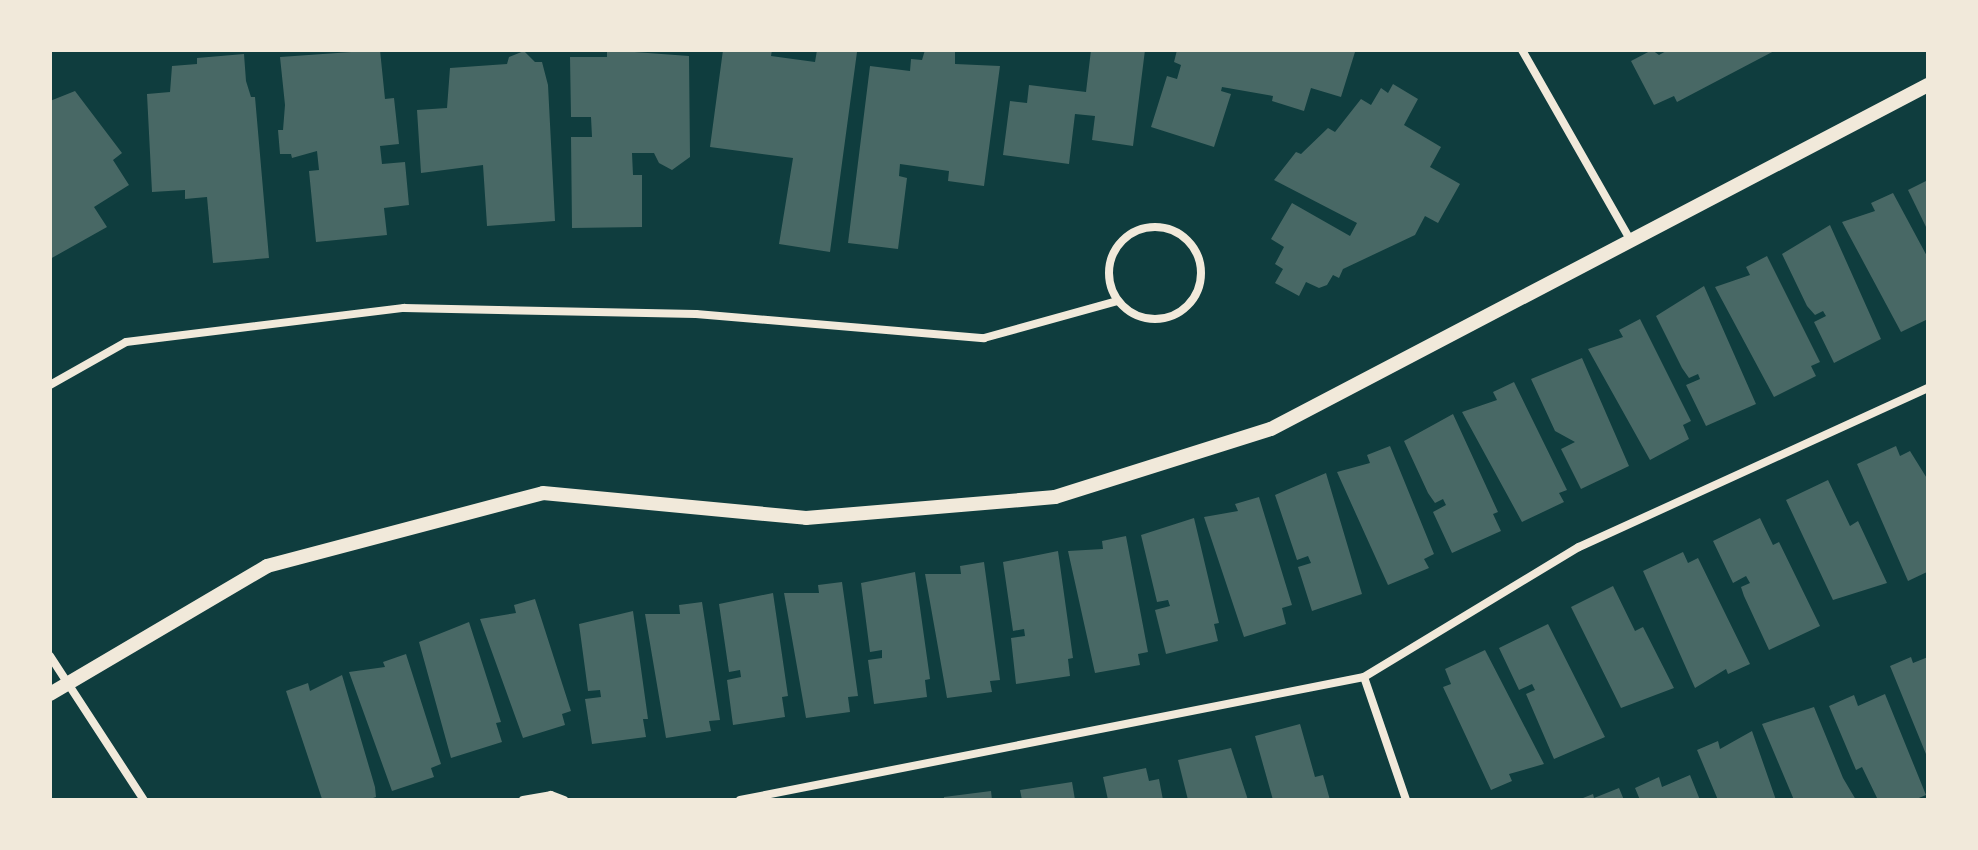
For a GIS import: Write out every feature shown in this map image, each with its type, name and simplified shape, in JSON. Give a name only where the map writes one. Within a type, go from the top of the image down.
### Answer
[{"type":"street","points":[[1522,50],[1630,239]]},
{"type":"street","points":[[50,694],[267,566],[543,493],[806,518],[1055,497],[1271,429],[1928,85]]},
{"type":"street","points":[[50,385],[126,342],[404,308],[696,314],[984,338],[1117,301],[1147,320],[1182,311],[1201,281],[1200,262],[1192,246],[1162,227],[1127,235],[1108,266],[1109,284],[1117,301]]},
{"type":"street","points":[[740,800],[1364,677],[1579,547],[1928,388]]},
{"type":"street","points":[[50,656],[144,800]]},
{"type":"street","points":[[1364,677],[1406,800]]},
{"type":"street","points":[[523,800],[551,795],[564,800]]},
{"type":"building","points":[[380,50],[385,99],[394,98],[399,144],[380,146],[382,164],[405,162],[409,205],[384,208],[387,235],[316,242],[309,171],[319,170],[317,151],[292,158],[291,154],[280,154],[278,130],[283,130],[285,105],[280,57]]},
{"type":"building","points":[[607,50],[689,56],[690,157],[672,170],[659,163],[654,153],[632,153],[633,175],[642,175],[642,227],[572,228],[571,137],[592,137],[591,117],[571,117],[570,57],[607,57]]},
{"type":"building","points":[[723,50],[772,50],[771,56],[815,62],[817,50],[857,52],[830,252],[779,244],[793,158],[710,147]]},
{"type":"building","points":[[925,50],[955,50],[955,64],[1000,66],[984,186],[948,181],[949,171],[900,164],[899,176],[907,178],[898,249],[848,243],[870,66],[910,71],[911,59],[922,60]]},
{"type":"building","points":[[1091,50],[1145,50],[1133,146],[1092,140],[1095,116],[1075,114],[1069,164],[1003,155],[1010,101],[1027,103],[1029,85],[1086,92]]},
{"type":"building","points":[[1177,50],[1355,52],[1341,97],[1311,88],[1304,111],[1272,101],[1273,96],[1222,87],[1221,91],[1231,94],[1214,147],[1151,127],[1167,76],[1177,79],[1181,65],[1174,62]]},
{"type":"building","points":[[1652,50],[1659,55],[1668,50],[1776,50],[1677,102],[1674,96],[1654,105],[1631,61]]},
{"type":"building","points":[[524,51],[535,62],[542,62],[548,85],[555,221],[487,226],[483,165],[421,173],[417,110],[447,108],[450,68],[507,64],[509,57]]},
{"type":"building","points":[[244,54],[246,81],[251,97],[255,97],[269,258],[213,263],[207,197],[185,199],[185,190],[152,192],[147,94],[170,92],[172,66],[197,64],[197,58]]},
{"type":"building","points":[[1393,84],[1418,99],[1404,125],[1441,147],[1430,167],[1460,184],[1438,223],[1425,216],[1415,235],[1343,269],[1339,278],[1333,275],[1327,285],[1319,288],[1306,282],[1299,296],[1275,283],[1283,269],[1275,264],[1284,247],[1271,239],[1292,203],[1350,236],[1357,223],[1274,180],[1296,152],[1301,154],[1328,128],[1335,132],[1361,99],[1371,105],[1381,88],[1388,93]]},
{"type":"building","points":[[75,91],[122,153],[113,160],[129,185],[94,207],[107,227],[50,259],[50,101]]},
{"type":"building","points":[[1928,180],[1928,231],[1908,190]]},
{"type":"building","points":[[1893,193],[1928,258],[1928,319],[1901,332],[1842,222],[1875,211],[1871,203]]},
{"type":"building","points":[[1830,225],[1881,339],[1834,363],[1814,322],[1826,316],[1823,311],[1815,315],[1807,306],[1782,254]]},
{"type":"building","points":[[1767,256],[1820,362],[1811,366],[1816,376],[1774,397],[1715,287],[1750,275],[1746,267]]},
{"type":"building","points":[[1704,286],[1756,404],[1706,426],[1686,385],[1700,379],[1698,374],[1689,378],[1656,316]]},
{"type":"building","points":[[1640,319],[1691,421],[1683,425],[1689,439],[1650,460],[1588,349],[1623,337],[1619,330]]},
{"type":"building","points":[[1582,358],[1629,466],[1581,489],[1561,449],[1575,442],[1555,431],[1531,379]]},
{"type":"building","points":[[1514,382],[1567,490],[1559,493],[1564,502],[1522,522],[1462,412],[1497,400],[1493,392]]},
{"type":"building","points":[[1453,414],[1498,512],[1493,514],[1501,531],[1452,553],[1433,512],[1446,505],[1443,499],[1435,503],[1428,493],[1404,441]]},
{"type":"building","points":[[1390,446],[1434,554],[1424,559],[1429,568],[1388,585],[1337,472],[1370,463],[1367,455]]},
{"type":"building","points":[[1896,446],[1900,456],[1910,451],[1928,480],[1927,572],[1908,581],[1857,464]]},
{"type":"building","points":[[1326,473],[1362,594],[1312,611],[1298,567],[1311,563],[1308,556],[1297,560],[1275,495]]},
{"type":"building","points":[[1828,480],[1850,526],[1858,521],[1887,583],[1833,600],[1786,500]]},
{"type":"building","points":[[1259,497],[1292,605],[1282,608],[1286,624],[1244,637],[1204,517],[1238,511],[1235,504]]},
{"type":"building","points":[[1194,518],[1219,623],[1214,624],[1218,641],[1166,654],[1155,610],[1170,606],[1168,600],[1157,602],[1141,535]]},
{"type":"building","points":[[1760,518],[1773,545],[1779,542],[1820,626],[1769,650],[1741,587],[1750,583],[1746,576],[1733,583],[1713,541]]},
{"type":"building","points":[[1126,536],[1148,652],[1138,654],[1140,665],[1095,673],[1068,551],[1103,549],[1102,541]]},
{"type":"building","points":[[1058,551],[1073,658],[1068,659],[1070,676],[1016,684],[1011,638],[1025,636],[1024,629],[1013,631],[1003,562]]},
{"type":"building","points":[[1683,552],[1688,563],[1698,558],[1750,664],[1728,674],[1726,669],[1695,688],[1643,571]]},
{"type":"building","points":[[984,562],[1000,680],[990,681],[992,692],[947,698],[925,574],[961,574],[960,566]]},
{"type":"building","points":[[915,572],[930,679],[925,680],[927,697],[874,704],[868,660],[882,658],[882,650],[870,652],[861,583]]},
{"type":"building","points":[[842,582],[858,696],[848,697],[850,712],[806,718],[784,593],[819,593],[818,585]]},
{"type":"building","points":[[1613,586],[1635,631],[1643,627],[1674,688],[1621,708],[1571,607]]},
{"type":"building","points":[[773,593],[788,696],[782,697],[785,717],[733,725],[727,680],[741,677],[740,670],[729,672],[719,604]]},
{"type":"building","points":[[535,599],[571,711],[562,714],[565,725],[523,738],[480,619],[516,613],[514,605]]},
{"type":"building","points":[[702,602],[720,720],[709,721],[711,731],[666,738],[645,614],[680,614],[679,605]]},
{"type":"building","points":[[633,611],[648,719],[643,719],[646,737],[592,744],[585,699],[601,697],[600,690],[588,691],[579,624]]},
{"type":"building","points":[[469,622],[501,722],[496,723],[502,742],[451,758],[419,642]]},
{"type":"building","points":[[1548,624],[1605,737],[1554,759],[1526,694],[1535,690],[1532,684],[1519,690],[1499,648]]},
{"type":"building","points":[[1485,650],[1544,764],[1509,774],[1512,781],[1491,790],[1443,687],[1451,684],[1445,669]]},
{"type":"building","points":[[406,654],[441,764],[431,768],[434,777],[392,791],[349,672],[385,667],[383,662]]},
{"type":"building","points":[[1911,657],[1913,663],[1928,657],[1928,759],[1890,666]]},
{"type":"building","points":[[342,675],[375,787],[376,797],[367,800],[322,799],[286,691],[308,683],[310,691]]},
{"type":"building","points":[[1885,694],[1926,795],[1914,800],[1878,800],[1862,767],[1856,770],[1829,706],[1854,695],[1858,706]]},
{"type":"building","points":[[1814,707],[1843,778],[1856,800],[1794,800],[1762,724]]},
{"type":"building","points":[[1300,724],[1315,777],[1323,775],[1330,800],[1273,800],[1255,736]]},
{"type":"building","points":[[1752,731],[1776,800],[1718,800],[1697,750],[1718,741],[1720,749]]},
{"type":"building","points":[[1231,748],[1248,800],[1188,800],[1178,760]]},
{"type":"building","points":[[1146,768],[1149,781],[1159,779],[1163,800],[1108,800],[1103,777]]},
{"type":"building","points":[[1690,775],[1700,800],[1640,800],[1635,788],[1659,777],[1662,787]]},
{"type":"building","points":[[1072,782],[1075,800],[1022,800],[1020,790]]},
{"type":"building","points":[[1619,788],[1624,800],[1578,800],[1593,794],[1594,798]]},
{"type":"building","points":[[991,791],[992,800],[944,800],[944,797]]}]
